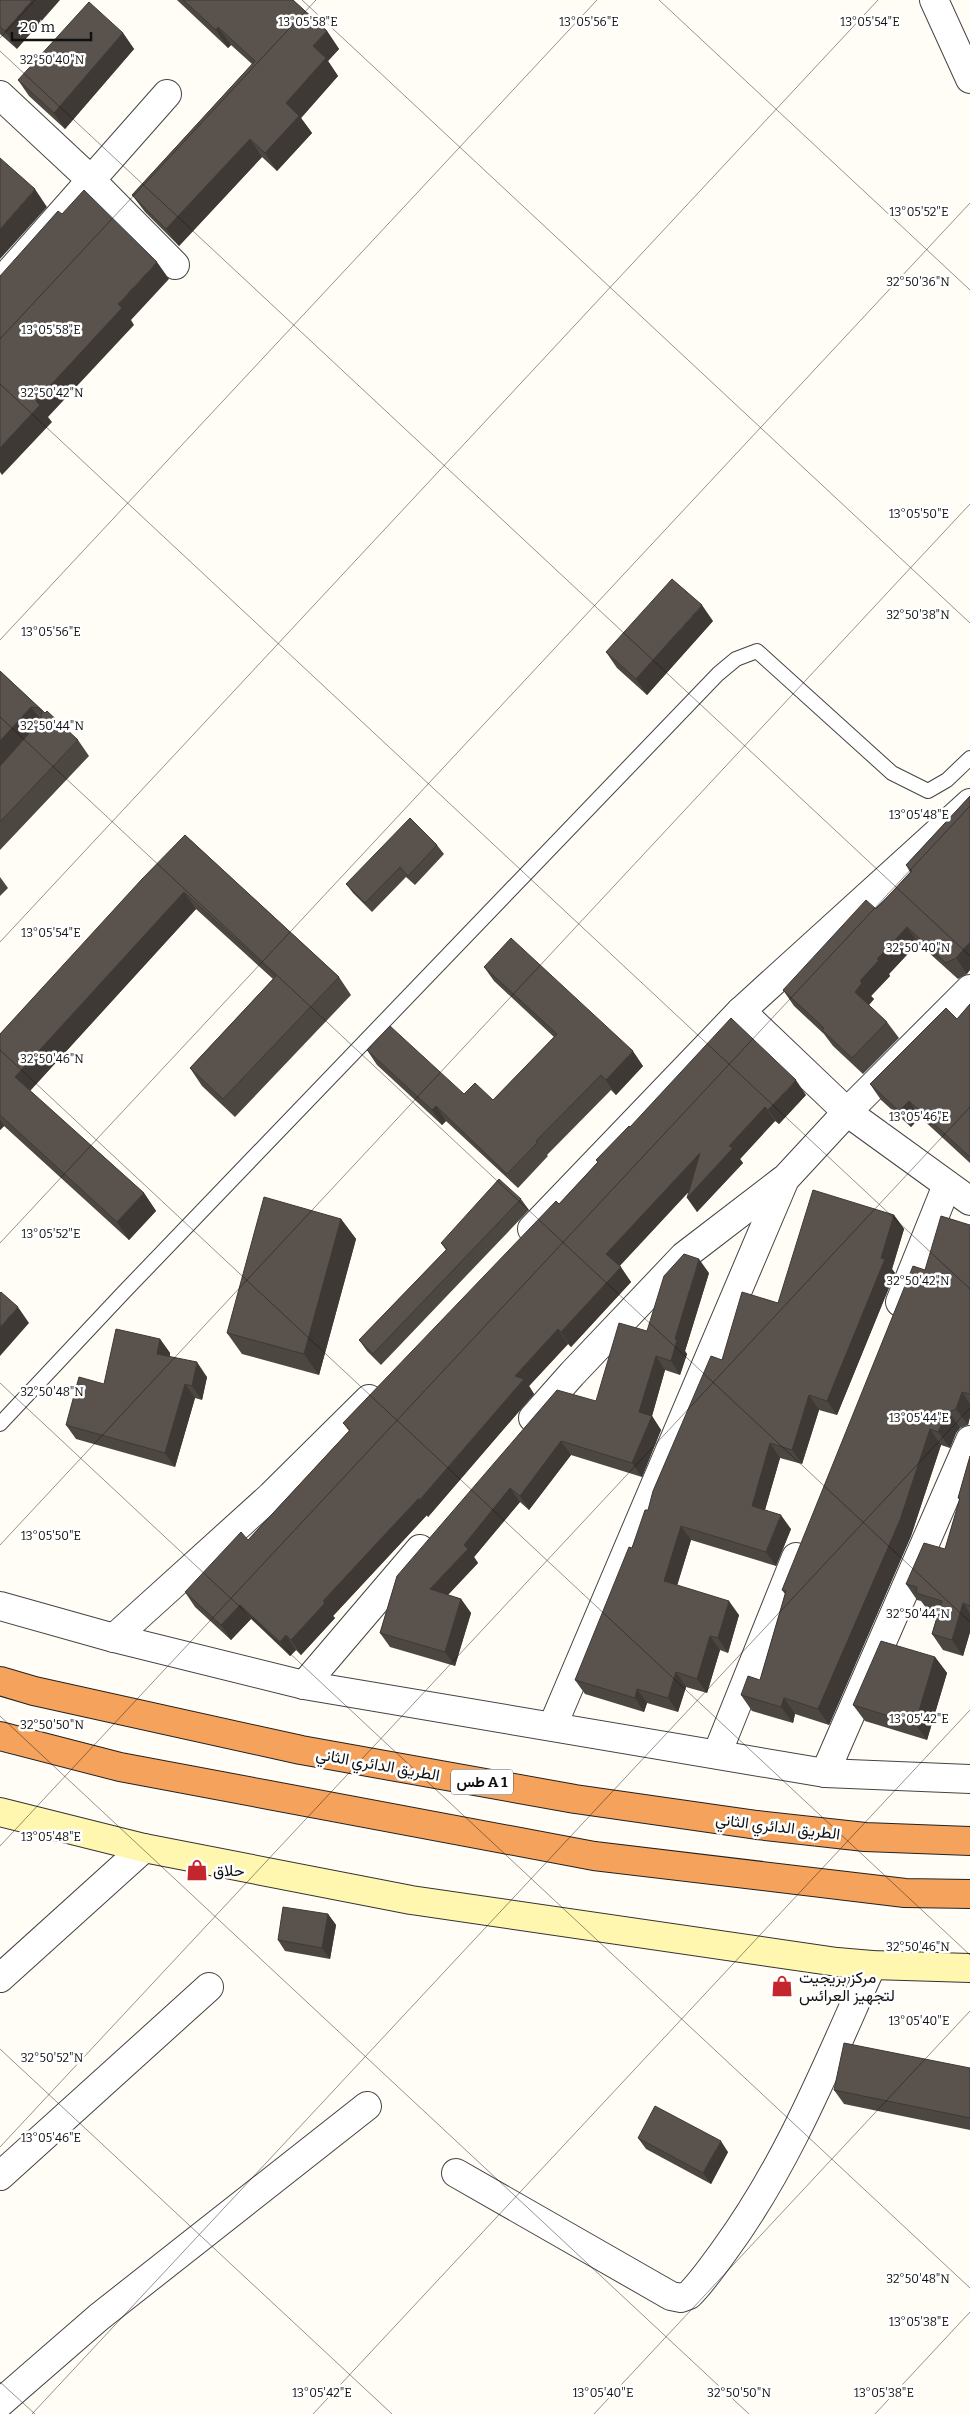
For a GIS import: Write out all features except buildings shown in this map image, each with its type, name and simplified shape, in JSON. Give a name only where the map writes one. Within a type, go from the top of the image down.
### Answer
[{"type":"highway","name":"الطريق الدائري الثاني","points":[[0,1680],[34,1691],[301,1750],[575,1799],[777,1827],[865,1837],[970,1841]]},
{"type":"highway","points":[[0,1736],[120,1767],[594,1856],[905,1892],[970,1894]]},
{"type":"street","points":[[934,0],[970,80]]},
{"type":"street","points":[[0,283],[167,94]]},
{"type":"street","points":[[0,95],[91,180],[176,264]]},
{"type":"street","points":[[511,1250],[741,1011],[970,803]]},
{"type":"street","points":[[514,1440],[572,1374],[684,1256],[785,1179],[847,1112],[965,1002]]},
{"type":"street","points":[[741,1011],[847,1112],[970,1201]]},
{"type":"street","points":[[553,1726],[785,1179]]},
{"type":"street","points":[[891,1323],[947,1185]]},
{"type":"street","points":[[114,1638],[271,1496],[330,1440],[388,1379]]},
{"type":"street","points":[[825,1773],[970,1440]]},
{"type":"street","points":[[304,1685],[438,1529]]},
{"type":"street","points":[[717,1754],[806,1534]]},
{"type":"street","points":[[0,1606],[114,1638],[304,1685],[825,1773],[970,1779]]},
{"type":"street","points":[[0,1812],[144,1848],[411,1900],[715,1946],[872,1965],[970,1968]]},
{"type":"street","points":[[0,1978],[144,1848]]},
{"type":"street","points":[[456,2174],[671,2296],[681,2298],[689,2295],[725,2250],[762,2196],[818,2086],[872,1965]]},
{"type":"street","points":[[0,2176],[210,1987]]},
{"type":"street","points":[[0,2403],[99,2317],[367,2106]]},
{"type":"lane","points":[[0,1424],[124,1292],[718,674],[736,659],[757,651],[892,773],[928,791],[947,780],[970,758]]},
{"type":"place","name":"حلاق","points":[[197,1870]]},
{"type":"place","name":"مركز بريجيت لتجهيز العرائس","points":[[782,1986]]}]
